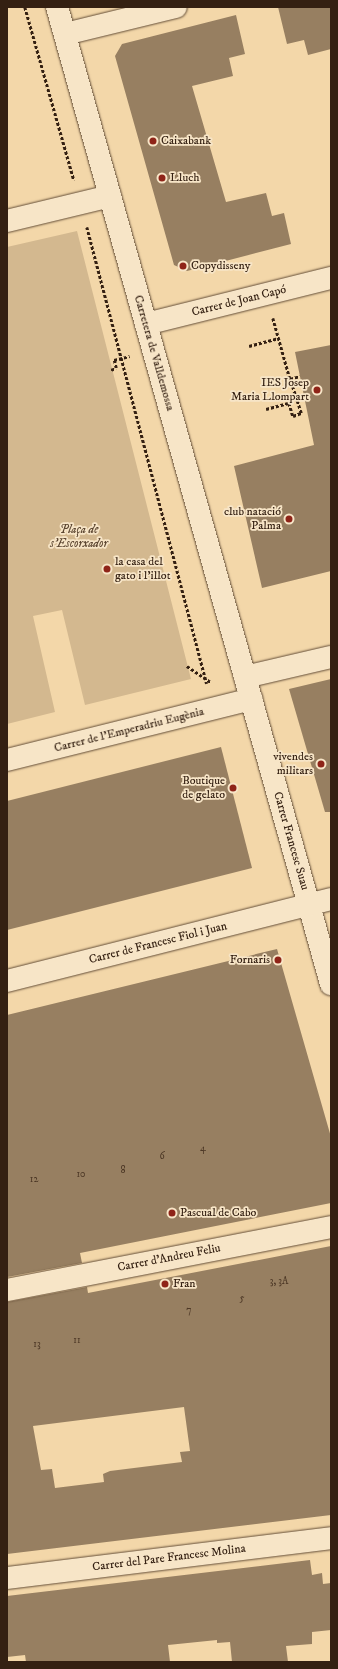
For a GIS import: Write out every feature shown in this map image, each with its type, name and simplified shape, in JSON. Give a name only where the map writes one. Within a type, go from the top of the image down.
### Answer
[{"type":"street","name":"Carretera de Valldemossa","points":[[57,7],[251,699]]},
{"type":"street","points":[[65,34],[176,7]]},
{"type":"street","points":[[7,221],[110,196]]},
{"type":"street","name":"Carrer de Joan Capó","points":[[146,324],[331,278]]},
{"type":"street","points":[[245,677],[331,657]]},
{"type":"street","name":"Carrer de l'Emperadriu Eugènia","points":[[7,760],[251,699]]},
{"type":"street","name":"Carrer Francesc Suau","points":[[251,699],[331,984]]},
{"type":"street","name":"Carrer de Francesc Fiol i Juan","points":[[7,981],[331,899]]},
{"type":"street","name":"Carrer d'Andreu Feliu","points":[[7,1290],[331,1227]]},
{"type":"street","name":"Carrer del Pare Francesc Molina","points":[[7,1578],[331,1538]]},
{"type":"path","points":[[25,7],[81,203],[208,688],[201,690]]},
{"type":"path","points":[[266,409],[289,403],[293,416],[301,413],[290,379],[267,294]]},
{"type":"path","points":[[249,346],[279,338]]},
{"type":"path","points":[[290,379],[300,376]]},
{"type":"green space","name":"Plaça de s'Escorxador","points":[[77,231],[191,679],[85,705],[62,610],[33,616],[55,712],[7,724],[7,247]]},
{"type":"building","points":[[278,7],[331,7],[331,49],[308,55],[304,40],[287,44]]},
{"type":"building","points":[[236,15],[245,54],[229,58],[233,76],[192,86],[226,202],[266,193],[272,216],[284,213],[291,244],[187,271],[174,265],[115,56],[122,44]]},
{"type":"building","name":"club natació Palma","points":[[331,345],[331,571],[262,588],[234,466],[314,445],[295,352]]},
{"type":"building","name":"vivendes militars","points":[[331,679],[331,812],[325,812],[289,689]]},
{"type":"building","points":[[221,747],[252,868],[7,930],[7,801]]},
{"type":"building","points":[[277,949],[331,1137],[331,1203],[80,1253],[82,1263],[7,1277],[7,1015]]},
{"type":"building","points":[[331,1246],[331,1515],[7,1554],[7,1302],[87,1287],[88,1293]],"holes":[[[184,1407],[190,1451],[180,1452],[182,1462],[110,1471],[103,1474],[104,1482],[55,1488],[52,1469],[41,1470],[33,1426]]]},
{"type":"building","points":[[310,1560],[312,1575],[322,1573],[323,1584],[331,1583],[331,1630],[312,1632],[312,1644],[286,1646],[288,1662],[232,1662],[230,1642],[217,1643],[217,1640],[168,1645],[170,1662],[26,1662],[25,1655],[7,1657],[7,1596]]},
{"type":"place","name":"Caixabank","points":[[153,141]]},
{"type":"place","name":"Lluch","points":[[162,178]]},
{"type":"place","name":"Copydisseny","points":[[183,266]]},
{"type":"place","name":"IES Josep Maria Llompart","points":[[317,390]]},
{"type":"place","name":"club natació Palma","points":[[289,519]]},
{"type":"place","name":"la casa del gato i l'illot","points":[[107,569]]},
{"type":"place","name":"vivendes militars","points":[[321,764]]},
{"type":"place","name":"Boutique de gelato","points":[[233,788]]},
{"type":"place","name":"Fornaris","points":[[278,960]]},
{"type":"place","name":"Pascual de Cabo","points":[[172,1213]]},
{"type":"place","name":"Fran","points":[[165,1284]]}]
